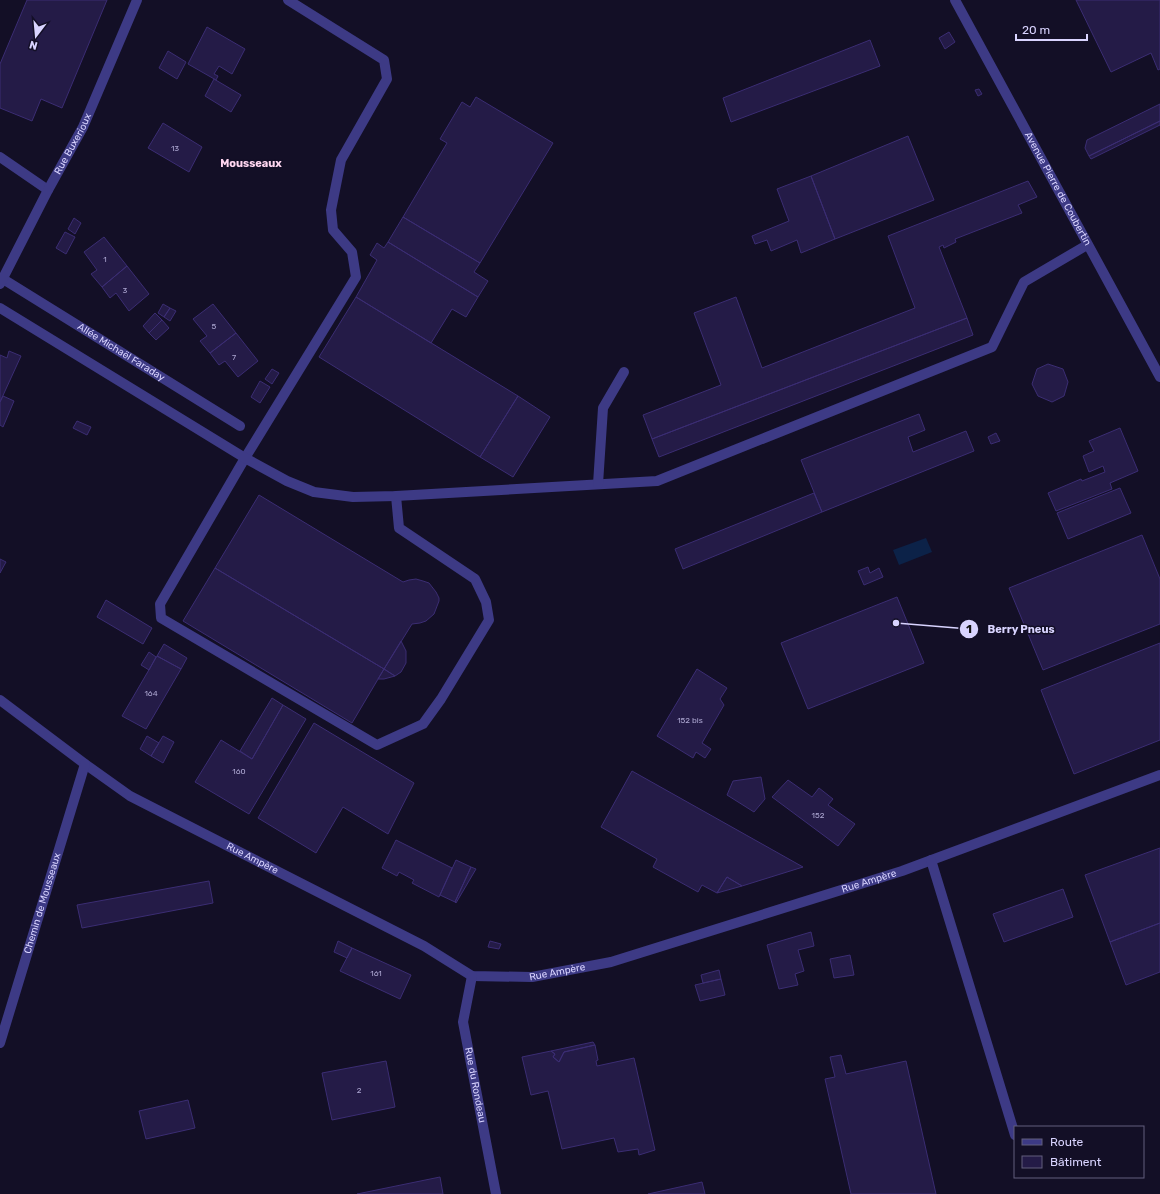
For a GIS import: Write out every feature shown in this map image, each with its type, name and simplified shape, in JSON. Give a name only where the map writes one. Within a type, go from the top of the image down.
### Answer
[{"type":"street","name":"Rue Buxerioux","points":[[1,281],[48,190],[83,127],[137,0]]},
{"type":"street","points":[[288,0],[384,60],[386,79],[341,160],[331,210],[333,230],[352,252],[356,277],[245,458],[160,604],[161,618],[377,745],[423,724],[441,699],[489,620],[486,602],[475,579],[400,528],[396,496]]},
{"type":"street","name":"Avenue Pierre de Coubertin","points":[[955,0],[1160,377]]},
{"type":"street","points":[[0,158],[48,190]]},
{"type":"street","points":[[0,308],[245,458],[287,481],[314,492],[353,497],[396,496],[657,481],[992,347],[1024,282],[1087,245]]},
{"type":"street","name":"Allée Michaël Faraday","points":[[1,281],[240,426]]},
{"type":"street","points":[[598,484],[603,408],[624,372]]},
{"type":"street","name":"Rue Ampère","points":[[0,700],[130,796],[424,946],[472,976],[532,976],[611,962],[902,872],[1160,775]]},
{"type":"street","name":"Chemin de Mousseaux","points":[[0,1043],[85,764]]},
{"type":"street","points":[[931,860],[1014,1132]]},
{"type":"street","name":"Rue du Rondeau","points":[[472,976],[463,1022],[496,1194]]},
{"type":"water","points":[[926,538],[932,552],[899,565],[893,550]]},
{"type":"building","points":[[27,0],[107,0],[62,108],[41,99],[32,121],[0,108],[0,64]]},
{"type":"building","points":[[1076,0],[1160,0],[1160,69],[1158,70],[1151,53],[1111,72]]},
{"type":"building","points":[[207,27],[245,49],[232,74],[219,66],[214,74],[218,76],[216,80],[188,64]]},
{"type":"building","points":[[949,32],[955,42],[945,49],[939,38]]},
{"type":"building","points":[[870,40],[880,66],[731,122],[723,98]]},
{"type":"building","points":[[168,51],[186,62],[177,79],[159,68]]},
{"type":"building","points":[[214,79],[241,95],[231,112],[205,96]]},
{"type":"building","points":[[979,89],[982,94],[978,96],[975,90]]},
{"type":"building","points":[[476,97],[553,143],[480,263],[403,217],[447,143],[440,139],[462,102],[470,107]]},
{"type":"building","points":[[1160,104],[1160,121],[1089,156],[1085,148],[1087,140]]},
{"type":"building","points":[[1160,121],[1160,125],[1091,159],[1089,156]]},
{"type":"building","points":[[163,123],[202,147],[189,172],[148,148]]},
{"type":"building","points":[[908,136],[934,200],[835,239],[811,176]]},
{"type":"building","points":[[811,176],[835,239],[801,253],[797,240],[771,251],[767,240],[755,244],[752,236],[789,221],[777,189]]},
{"type":"building","points":[[1028,181],[1037,197],[1018,205],[1022,213],[955,239],[956,242],[944,248],[943,245],[939,247],[967,318],[652,439],[643,415],[721,385],[694,313],[736,297],[762,368],[915,308],[888,236]]},
{"type":"building","points":[[403,217],[480,263],[474,272],[488,281],[478,297],[388,242]]},
{"type":"building","points":[[74,218],[81,223],[75,234],[68,229]]},
{"type":"building","points":[[65,232],[75,237],[66,254],[56,248]]},
{"type":"building","points":[[104,237],[127,266],[102,287],[91,274],[97,270],[84,252]]},
{"type":"building","points":[[388,242],[478,297],[466,317],[452,309],[431,343],[356,297],[377,260],[370,255],[377,243],[384,248]]},
{"type":"building","points":[[127,266],[149,294],[129,311],[116,293],[110,298],[102,287]]},
{"type":"building","points":[[356,297],[518,396],[480,457],[319,357]]},
{"type":"building","points":[[163,304],[170,308],[164,317],[158,313]]},
{"type":"building","points":[[213,304],[236,333],[210,353],[200,341],[207,336],[193,319]]},
{"type":"building","points":[[170,308],[176,311],[170,321],[164,317]]},
{"type":"building","points":[[155,313],[162,320],[149,333],[143,326]]},
{"type":"building","points":[[967,318],[973,335],[659,457],[652,439]]},
{"type":"building","points":[[162,320],[169,328],[156,340],[149,333]]},
{"type":"building","points":[[236,333],[258,361],[238,377],[225,361],[219,365],[210,353]]},
{"type":"building","points":[[9,351],[21,356],[0,402],[0,355],[7,358]]},
{"type":"building","points":[[1048,364],[1063,369],[1068,382],[1064,396],[1052,402],[1038,396],[1032,384],[1037,369]]},
{"type":"building","points":[[272,369],[279,373],[272,384],[265,379]]},
{"type":"building","points":[[260,381],[270,387],[260,403],[251,397]]},
{"type":"building","points":[[3,396],[14,401],[3,427],[0,425],[0,402]]},
{"type":"building","points":[[518,396],[550,417],[513,477],[480,457]]},
{"type":"building","points":[[919,414],[925,430],[908,437],[913,452],[966,431],[974,451],[822,512],[801,460]]},
{"type":"building","points":[[77,421],[91,427],[87,435],[73,428]]},
{"type":"building","points":[[1120,428],[1138,471],[1110,483],[1112,489],[1056,511],[1048,493],[1081,479],[1082,481],[1105,472],[1103,466],[1089,472],[1083,456],[1094,451],[1089,441]]},
{"type":"building","points":[[996,433],[1000,441],[991,444],[988,437]]},
{"type":"building","points":[[1120,488],[1131,513],[1068,539],[1057,513]]},
{"type":"building","points":[[814,493],[822,512],[683,569],[675,549]]},
{"type":"building","points":[[259,495],[403,582],[416,579],[423,581],[429,583],[436,592],[439,601],[434,614],[426,621],[412,624],[384,669],[215,568]]},
{"type":"building","points":[[1142,535],[1160,579],[1160,624],[1043,670],[1009,588]]},
{"type":"building","points":[[0,559],[6,562],[0,573]]},
{"type":"building","points":[[868,567],[870,573],[879,568],[883,577],[864,585],[858,571]]},
{"type":"building","points":[[215,568],[384,669],[352,723],[183,621]]},
{"type":"building","points":[[897,597],[924,663],[808,709],[781,643]]},
{"type":"building","points":[[106,600],[152,628],[143,644],[97,617]]},
{"type":"building","points":[[401,641],[406,651],[406,663],[401,672],[395,676],[384,669]]},
{"type":"building","points":[[1160,643],[1160,740],[1074,774],[1041,690]]},
{"type":"building","points":[[164,644],[187,658],[181,669],[157,656]]},
{"type":"building","points":[[149,652],[156,657],[149,670],[141,665]]},
{"type":"building","points":[[157,656],[181,669],[146,729],[122,716]]},
{"type":"building","points":[[384,669],[395,676],[378,679]]},
{"type":"building","points":[[697,669],[727,688],[720,699],[724,705],[702,743],[711,749],[705,758],[696,752],[693,758],[657,736]]},
{"type":"building","points":[[272,698],[283,705],[252,759],[240,751]]},
{"type":"building","points":[[283,705],[306,719],[249,814],[195,782],[221,740],[252,759]]},
{"type":"building","points":[[314,723],[414,783],[388,834],[343,807],[316,853],[258,818]]},
{"type":"building","points":[[147,736],[159,743],[151,756],[140,749]]},
{"type":"building","points":[[163,736],[174,742],[163,763],[151,756]]},
{"type":"building","points":[[632,771],[803,867],[742,886],[727,877],[717,893],[702,885],[698,892],[653,867],[657,859],[601,827]]},
{"type":"building","points":[[761,777],[765,799],[754,812],[727,795],[733,781]]},
{"type":"building","points":[[788,780],[812,797],[819,788],[833,799],[828,805],[855,824],[838,846],[772,797]]},
{"type":"building","points":[[396,840],[452,868],[439,897],[412,883],[414,880],[399,872],[397,876],[382,868]]},
{"type":"building","points":[[1160,848],[1160,923],[1110,942],[1085,875]]},
{"type":"building","points":[[456,860],[471,867],[455,902],[440,895]]},
{"type":"building","points":[[471,867],[476,869],[456,903],[455,902]]},
{"type":"building","points":[[727,877],[742,886],[717,893]]},
{"type":"building","points":[[209,881],[213,903],[82,928],[77,905]]},
{"type":"building","points":[[1063,889],[1073,917],[1004,942],[993,914]]},
{"type":"building","points":[[1160,923],[1160,972],[1126,985],[1110,942]]},
{"type":"building","points":[[811,932],[814,946],[798,950],[804,971],[795,974],[798,985],[779,989],[767,945]]},
{"type":"building","points":[[338,941],[352,948],[347,958],[334,952]]},
{"type":"building","points":[[490,941],[501,944],[499,949],[488,947]]},
{"type":"building","points":[[352,948],[411,975],[400,999],[340,971]]},
{"type":"building","points":[[850,955],[854,975],[834,978],[830,959]]},
{"type":"building","points":[[719,970],[721,979],[703,983],[701,975]]},
{"type":"building","points":[[721,979],[725,995],[700,1001],[695,985]]},
{"type":"building","points":[[593,1042],[595,1045],[564,1052],[559,1062],[553,1057],[555,1054],[551,1051]]},
{"type":"building","points":[[595,1045],[598,1060],[596,1061],[597,1066],[634,1058],[655,1150],[639,1155],[638,1149],[618,1152],[614,1138],[562,1149],[548,1091],[531,1095],[522,1057],[551,1051],[555,1054],[553,1057],[559,1062],[564,1052]]},
{"type":"building","points":[[841,1055],[846,1074],[906,1061],[936,1194],[851,1194],[825,1079],[835,1077],[830,1057]]},
{"type":"building","points":[[386,1061],[395,1107],[332,1120],[322,1073]]},
{"type":"building","points":[[188,1100],[195,1128],[146,1139],[139,1111]]},
{"type":"building","points":[[440,1177],[443,1194],[357,1194]]},
{"type":"building","points":[[702,1182],[705,1194],[648,1194]]},
{"type":"place","name":"Berry Pneus","points":[[896,623]]},
{"type":"district","name":"Mousseaux","points":[[251,163]]}]
